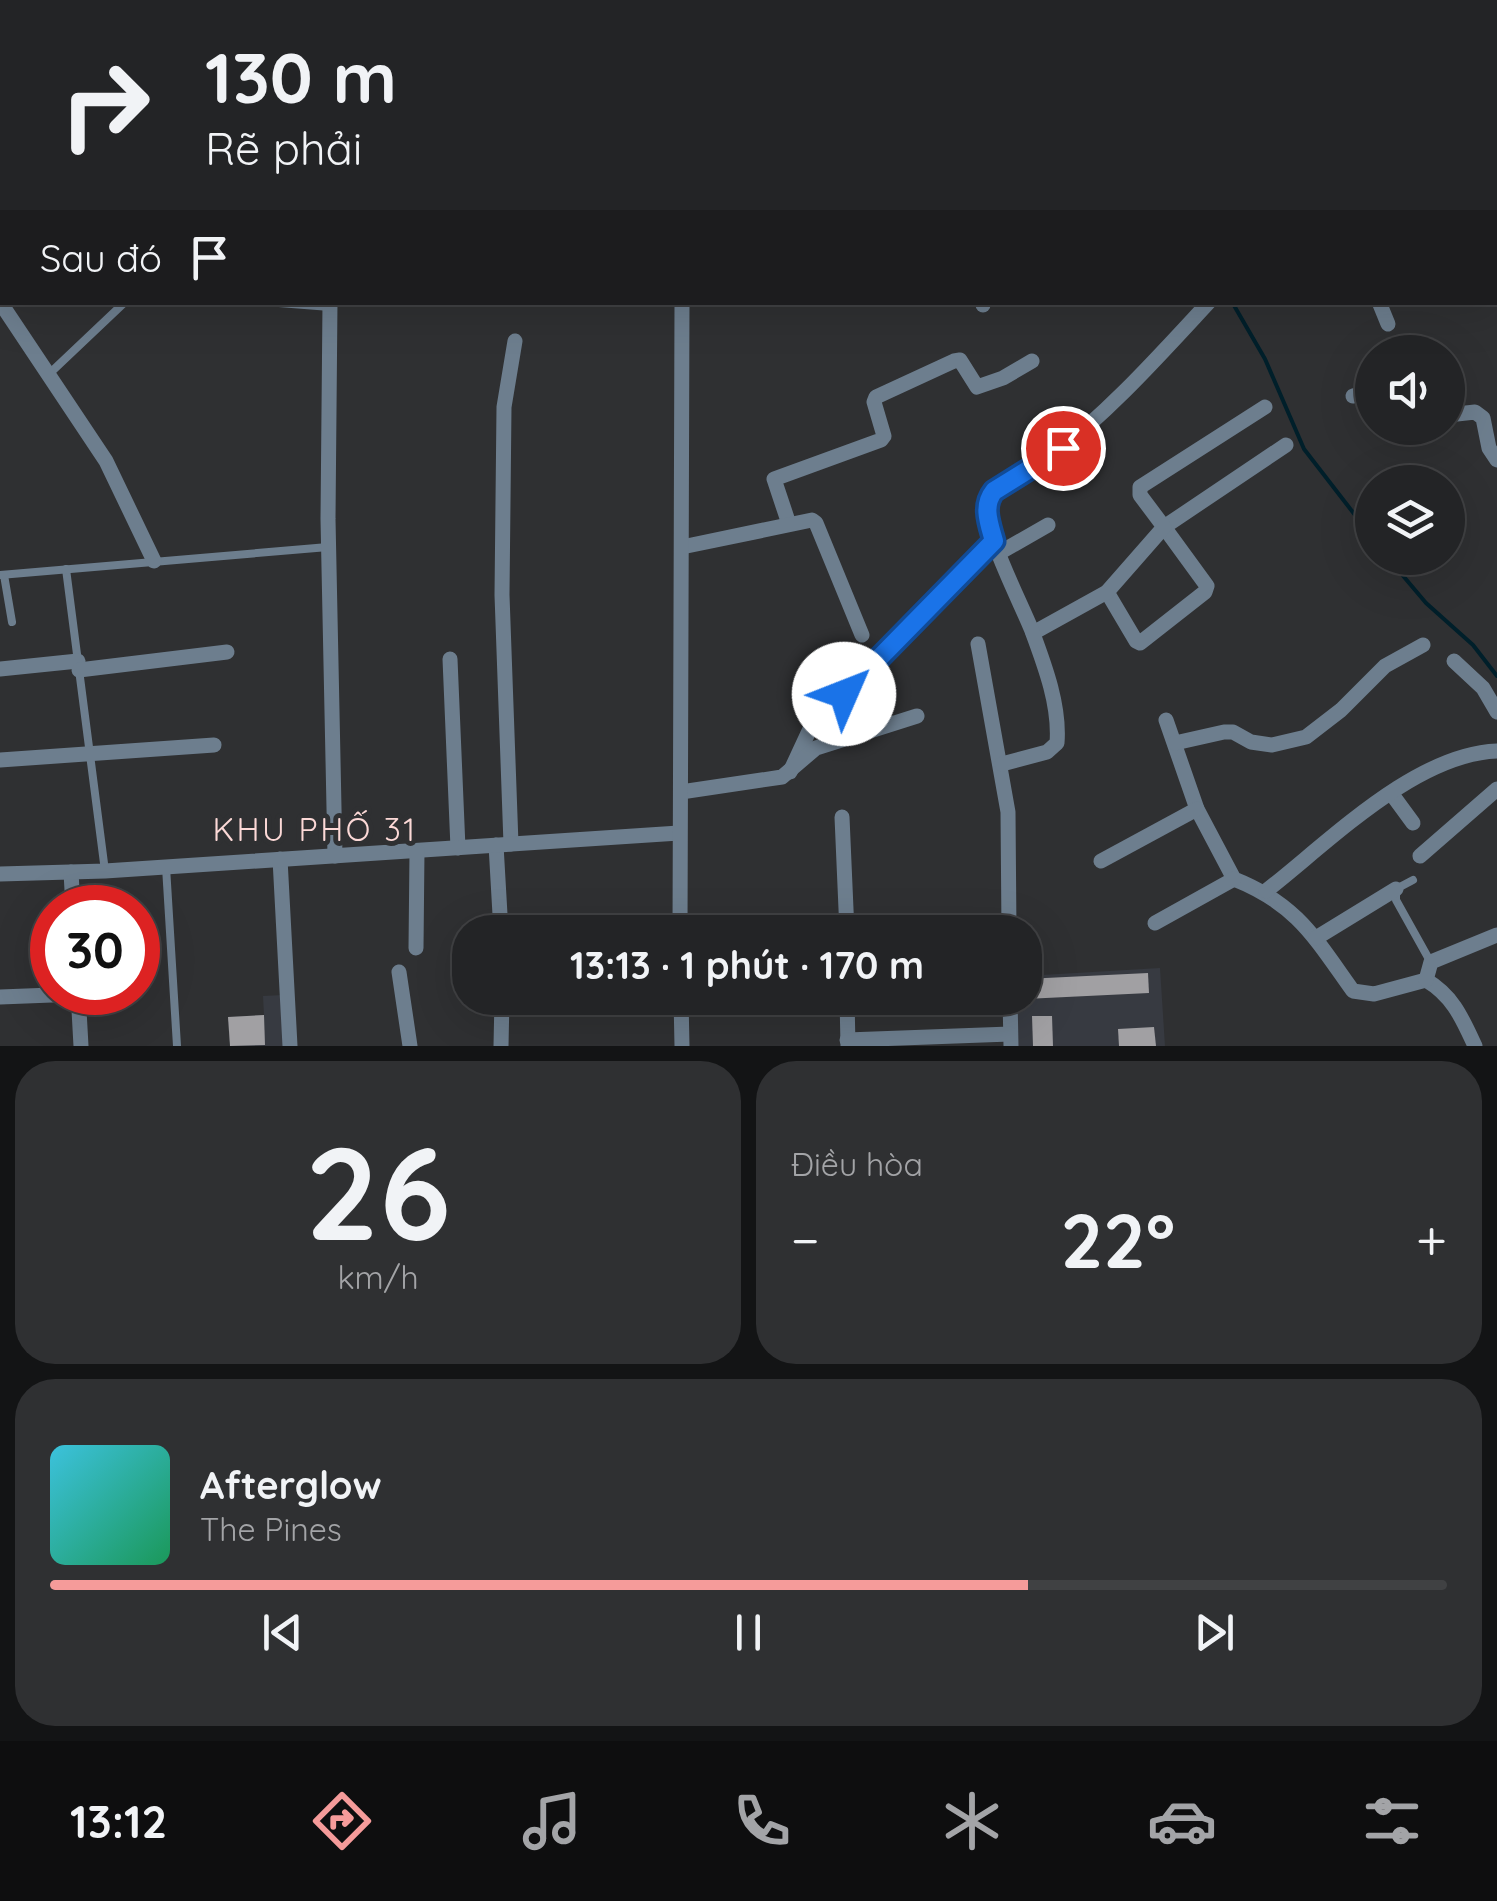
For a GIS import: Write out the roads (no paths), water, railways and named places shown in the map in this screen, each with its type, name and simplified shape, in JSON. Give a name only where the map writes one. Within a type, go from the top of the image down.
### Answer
[{"type":"street","points":[[2,305],[106,462],[154,561]]},
{"type":"street","points":[[330,305],[328,547],[334,856]]},
{"type":"street","points":[[680,915],[682,305]]},
{"type":"street","points":[[1002,764],[1047,752],[1057,743],[1059,719],[1033,633],[996,547],[986,510],[988,499],[994,491],[1042,464],[1084,432],[1206,305]]},
{"type":"street","points":[[1380,305],[1388,324]]},
{"type":"street","points":[[502,915],[504,408],[516,341]]},
{"type":"street","points":[[789,524],[774,479],[882,440],[876,397],[954,360],[960,360],[978,387],[1032,361]]},
{"type":"street","points":[[1107,592],[1140,643],[1205,592],[1207,586],[1140,494],[1140,487],[1266,407]]},
{"type":"street","points":[[1465,413],[1475,412],[1483,418],[1489,448],[1497,460]]},
{"type":"street","points":[[1033,633],[1107,592],[1164,527],[1286,445]]},
{"type":"street","points":[[682,547],[805,520],[816,523],[862,635]]},
{"type":"street","points":[[790,772],[810,729],[827,710],[996,547],[1048,524]]},
{"type":"street","points":[[978,644],[1008,812],[1009,915]]},
{"type":"street","points":[[1175,743],[1224,732],[1272,746],[1306,737],[1385,666],[1423,645]]},
{"type":"street","points":[[0,669],[227,652]]},
{"type":"street","points":[[450,659],[458,848]]},
{"type":"street","points":[[1454,662],[1483,688],[1497,712]]},
{"type":"street","points":[[681,792],[773,779],[790,772],[816,748],[917,716]]},
{"type":"street","points":[[1166,720],[1197,809],[1234,879],[1266,892],[1289,908],[1316,938],[1353,991],[1374,994],[1426,980]]},
{"type":"street","points":[[0,760],[214,745]]},
{"type":"street","points":[[1266,892],[1427,770],[1456,757],[1497,752]]},
{"type":"street","points":[[1420,856],[1497,789]]},
{"type":"street","points":[[1392,793],[1413,823]]},
{"type":"street","points":[[1101,861],[1197,809]]},
{"type":"street","points":[[842,817],[846,915]]},
{"type":"street","points":[[0,874],[105,871],[679,833]]},
{"type":"street","points":[[416,948],[417,850]]},
{"type":"street","points":[[280,859],[290,1046]]},
{"type":"street","points":[[71,872],[72,885]]},
{"type":"street","points":[[1155,922],[1234,879]]},
{"type":"street","points":[[1316,938],[1396,890]]},
{"type":"street","points":[[1426,980],[1431,962],[1497,935]]},
{"type":"street","points":[[400,972],[410,1046]]},
{"type":"street","points":[[1426,980],[1450,997],[1475,1046]]},
{"type":"street","points":[[0,998],[30,996]]},
{"type":"street","points":[[79,1015],[81,1046]]},
{"type":"street","points":[[501,1046],[502,1015]]},
{"type":"street","points":[[681,1015],[682,1046]]},
{"type":"street","points":[[847,1015],[848,1043],[1011,1040],[1010,1015]]},
{"type":"lane","points":[[50,374],[121,305]]},
{"type":"lane","points":[[12,622],[2,575],[328,547]]},
{"type":"lane","points":[[66,569],[105,871]]},
{"type":"lane","points":[[166,867],[177,1046]]},
{"type":"lane","points":[[1413,880],[1396,890],[1396,900],[1431,962]]},
{"type":"waterway","points":[[1234,305],[1265,359],[1304,449],[1355,515]]},
{"type":"waterway","points":[[1402,575],[1426,603],[1473,645],[1497,676]]},
{"type":"district","name":"KHU PHỐ 31","points":[[315,830]]}]
